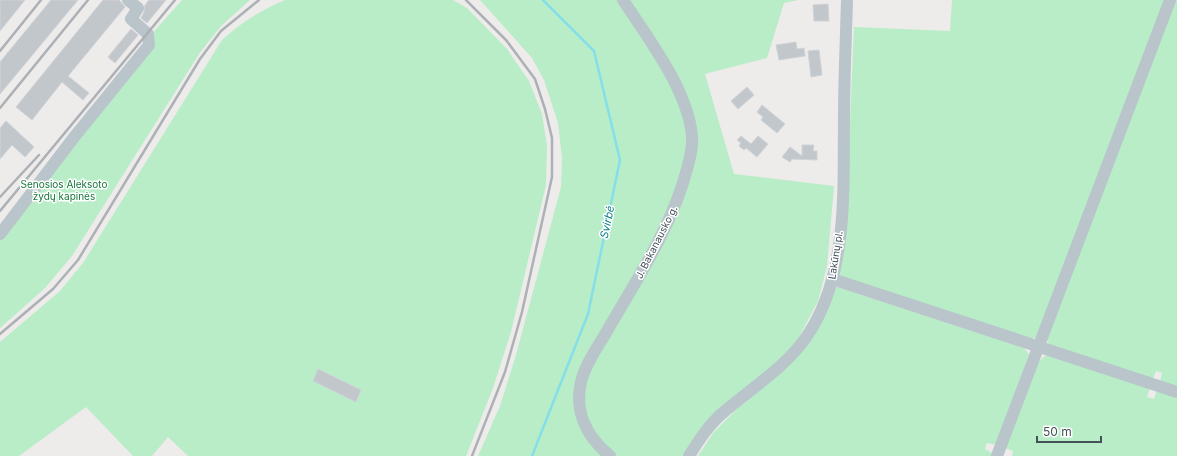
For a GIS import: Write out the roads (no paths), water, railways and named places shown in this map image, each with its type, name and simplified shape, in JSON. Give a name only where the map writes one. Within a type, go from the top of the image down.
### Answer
[{"type":"street","points":[[0,234],[75,136],[149,45],[148,34],[131,19],[138,8],[128,0]]},
{"type":"street","name":"J. Bakanausko g.","points":[[610,456],[594,441],[587,430],[582,417],[579,402],[581,381],[591,359],[658,241],[674,207],[686,171],[692,138],[689,115],[680,94],[656,49],[623,0]]},
{"type":"street","name":"Lakūnų pl.","points":[[689,456],[705,432],[723,412],[778,370],[807,336],[821,309],[832,280],[839,240],[842,205],[847,0]]},
{"type":"street","points":[[997,456],[1170,0]]},
{"type":"street","points":[[832,280],[1177,392]]},
{"type":"waterway","name":"Svirbė","points":[[532,456],[588,314],[620,160],[594,51],[543,0]]},
{"type":"railway","points":[[0,51],[41,0]]},
{"type":"railway","points":[[0,108],[88,0]]},
{"type":"railway","points":[[0,211],[175,0]]},
{"type":"railway","points":[[0,334],[53,289],[78,260],[200,59],[221,31],[259,0]]},
{"type":"railway","points":[[466,0],[506,40],[535,79],[545,109],[552,138],[552,177],[522,312],[505,372],[472,456]]},
{"type":"railway","points":[[0,197],[39,155]]},
{"type":"park label","name":"Senosios Aleksoto žydų kapinės","points":[[64,190]]}]
